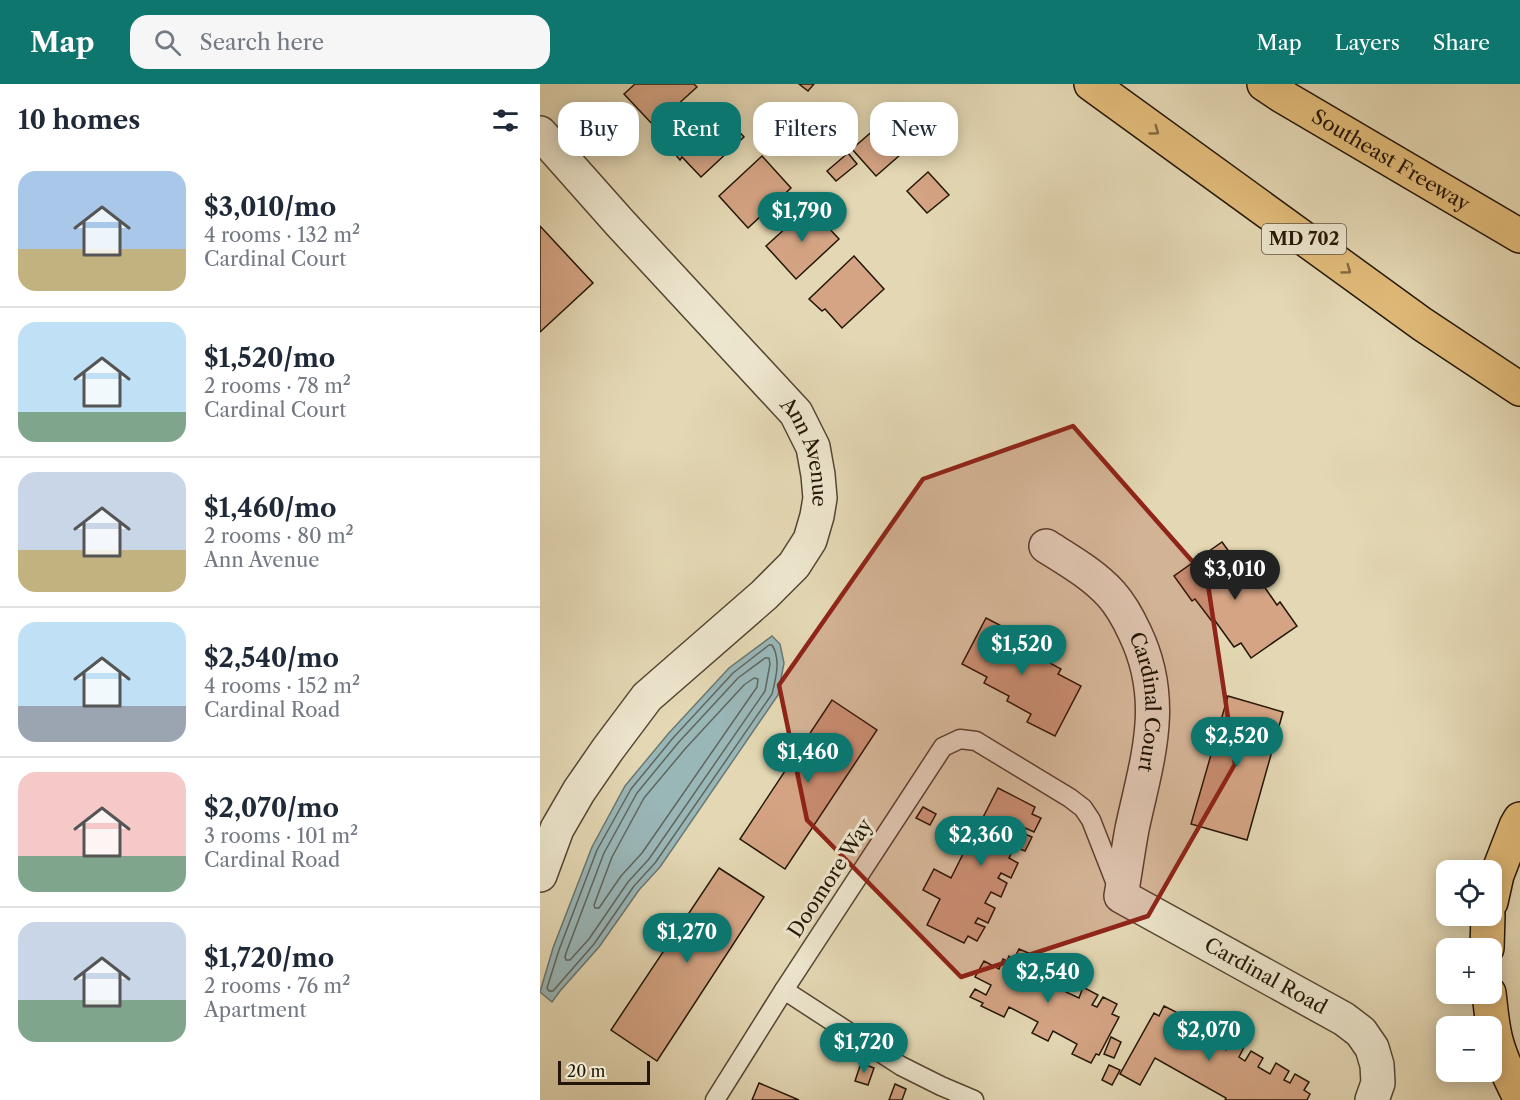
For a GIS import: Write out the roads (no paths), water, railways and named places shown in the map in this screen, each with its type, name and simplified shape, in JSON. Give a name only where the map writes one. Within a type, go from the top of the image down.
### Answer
[{"type":"highway","name":"MD 702","points":[[1091,84],[1422,324],[1520,389]]},
{"type":"highway","name":"Southeast Freeway","points":[[1264,84],[1520,236]]},
{"type":"highway","points":[[1502,863],[1520,819]]},
{"type":"highway","points":[[1490,1004],[1497,1042],[1520,1098]]},
{"type":"street","name":"Ann Avenue","points":[[540,134],[796,413],[813,447],[820,498],[810,540],[794,565],[764,595],[647,697],[608,749],[579,791],[557,829],[540,875]]},
{"type":"street","name":"Cardinal Court","points":[[1046,546],[1092,577],[1112,595],[1130,621],[1148,667],[1153,703],[1149,753],[1132,830],[1121,896]]},
{"type":"street","name":"Cardinal Road","points":[[1121,896],[1344,1019],[1361,1032],[1372,1048],[1377,1065],[1375,1092]]},
{"type":"lane","name":"Doomore Way","points":[[716,1100],[784,990],[943,747],[960,739],[976,741],[1083,808],[1091,820],[1121,896]]},
{"type":"lane","points":[[784,990],[901,1066],[974,1100]]},
{"type":"water","points":[[772,636],[780,644],[784,663],[778,695],[660,867],[639,890],[599,947],[552,1002],[540,992],[553,948],[592,847],[625,786],[668,734],[729,668]]}]
